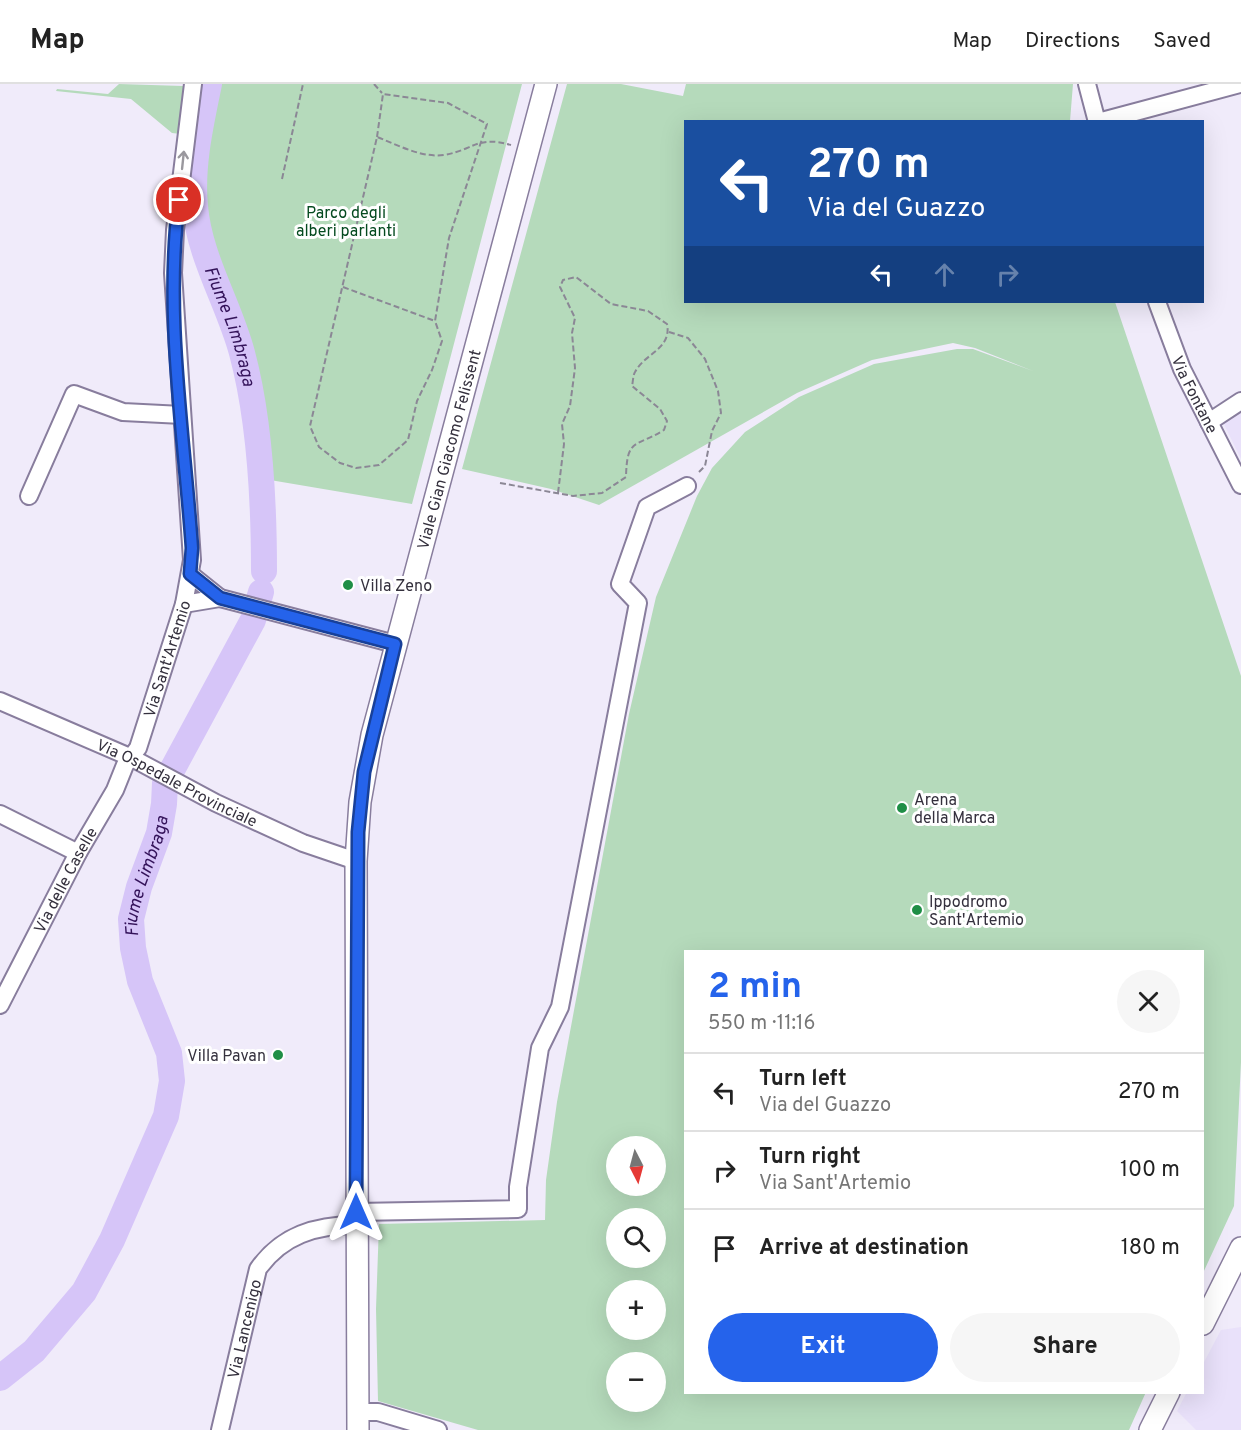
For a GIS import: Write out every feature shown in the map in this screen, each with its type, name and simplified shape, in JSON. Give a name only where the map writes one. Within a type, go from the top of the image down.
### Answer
[{"type":"main road","name":"Viale Gian Giacomo Felissent","points":[[358,1421],[356,861],[364,772],[395,644],[546,84]]},
{"type":"main road","points":[[1204,1322],[1241,1248]]},
{"type":"main road","points":[[1150,1430],[1168,1394]]},
{"type":"street","name":"Via Sant'Artemio","points":[[132,758],[159,689],[184,604],[190,574],[192,548],[175,322],[173,254],[193,84]]},
{"type":"street","points":[[1087,84],[1097,120]]},
{"type":"street","points":[[1105,120],[1240,84]]},
{"type":"street","name":"Via Fontane","points":[[1157,303],[1182,369],[1241,485]]},
{"type":"street","points":[[29,496],[74,394],[123,412],[182,415]]},
{"type":"street","points":[[1209,422],[1241,401]]},
{"type":"street","name":"Via Lancenigo","points":[[220,1430],[258,1269],[270,1252],[304,1232],[339,1225],[356,1218],[518,1209],[518,1187],[540,1048],[560,1007],[638,603],[620,584],[647,507],[687,486]]},
{"type":"street","points":[[190,574],[220,598],[395,644]]},
{"type":"street","points":[[184,604],[220,598]]},
{"type":"street","name":"Via Ospedale Provinciale","points":[[0,701],[132,758],[303,843],[356,861]]},
{"type":"street","name":"Via delle Caselle","points":[[0,1005],[78,853],[115,790],[125,765],[132,758]]},
{"type":"street","points":[[0,814],[78,853]]},
{"type":"street","points":[[358,1421],[378,1412],[438,1430]]},
{"type":"path","points":[[282,179],[303,84]]},
{"type":"path","points":[[374,84],[383,94],[448,104],[487,124],[449,238],[435,321],[442,341],[432,370],[417,401],[408,440],[379,465],[356,468],[340,463],[319,447],[310,426],[377,137],[383,94]]},
{"type":"path","points":[[377,137],[423,155],[444,154],[483,140],[520,148]]},
{"type":"path","points":[[500,483],[573,496],[602,493],[626,477],[627,454],[634,444],[664,430],[667,421],[660,409],[632,386],[636,371],[663,346],[669,332],[667,324],[648,311],[611,304],[576,277],[563,280],[560,287],[575,318],[572,333],[575,368],[570,406],[562,424],[564,444],[558,493]]},
{"type":"path","points":[[343,287],[435,321]]},
{"type":"path","points":[[669,332],[688,338],[705,359],[718,391],[721,412],[712,431],[705,466],[687,486]]},
{"type":"shaded area","points":[[1241,405],[1241,459],[1221,418]]},
{"type":"shaded area","points":[[1241,1327],[1241,1430],[1196,1430],[1177,1411],[1186,1394],[1204,1394],[1204,1362],[1221,1330]]},
{"type":"green space","points":[[119,84],[183,86],[185,88],[181,134],[172,133],[131,99],[56,91],[57,89],[108,94]]},
{"type":"green space","name":"Parco degli alberi parlanti","points":[[217,84],[522,84],[412,504],[270,480],[265,440],[246,354],[209,247],[198,194]]},
{"type":"green space","name":"Ippodromo Sant'Artemio","points":[[567,84],[621,84],[683,96],[686,84],[1073,84],[1070,120],[684,120],[684,303],[1115,303],[1241,676],[1241,1062],[1234,1206],[1204,1271],[1204,950],[684,950],[684,1394],[1145,1394],[1129,1430],[478,1430],[378,1401],[376,1309],[379,1224],[545,1220],[546,1180],[557,1102],[629,714],[656,597],[697,496],[712,468],[745,432],[799,397],[874,364],[957,349],[973,349],[1033,371],[975,348],[953,343],[872,360],[797,393],[599,505],[551,489],[462,469]]},
{"type":"waterway","name":"Fiume Limbraga","points":[[209,84],[194,176],[195,206],[202,244],[236,335],[248,379],[260,461],[264,571]]},
{"type":"waterway","name":"Fiume Limbraga","points":[[0,1378],[34,1351],[84,1292],[112,1240],[166,1116],[172,1081],[169,1053],[140,981],[133,948],[131,919],[139,887],[159,833],[165,783],[253,620],[261,592]]},
{"type":"place","name":"Villa Zeno","points":[[348,585]]},
{"type":"place","name":"Arena della Marca","points":[[902,808]]},
{"type":"place","name":"Ippodromo Sant'Artemio","points":[[917,910]]},
{"type":"place","name":"Villa Pavan","points":[[278,1055]]},
{"type":"route","points":[[179,200],[173,254],[174,299],[192,548],[190,574],[220,598],[395,644],[372,735],[360,802],[356,861],[356,1212]]}]
